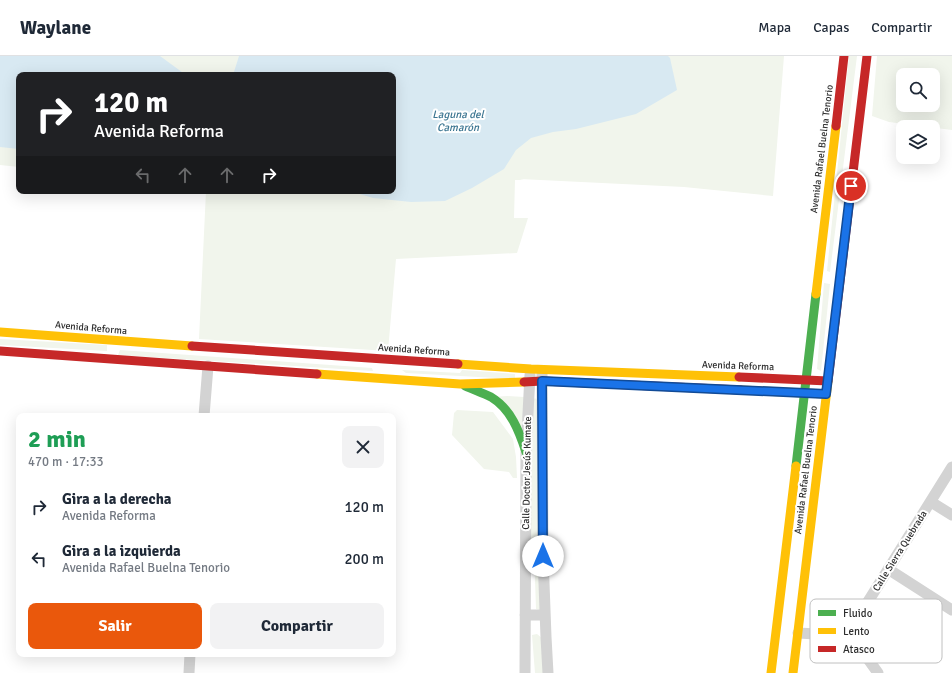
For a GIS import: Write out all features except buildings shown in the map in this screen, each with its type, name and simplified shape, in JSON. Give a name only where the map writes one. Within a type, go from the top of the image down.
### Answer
[{"type":"main road","name":"Avenida Rafael Buelna Tenorio","points":[[771,673],[844,56]]},
{"type":"main road","name":"Avenida Rafael Buelna Tenorio","points":[[792,673],[867,56]]},
{"type":"main road","name":"Avenida Reforma","points":[[0,332],[530,369],[828,381]]},
{"type":"main road","points":[[0,351],[460,384],[542,381],[826,394]]},
{"type":"main road","points":[[460,384],[493,398],[505,409],[516,428],[526,452]]},
{"type":"street","points":[[204,413],[208,366]]},
{"type":"street","name":"Calle Doctor Jesús Kumate","points":[[525,673],[526,452],[530,369]]},
{"type":"street","name":"Calle Doctor Jesús Kumate","points":[[543,369],[543,556],[548,673]]},
{"type":"street","name":"Calle Sierra Quebrada","points":[[870,599],[952,467]]},
{"type":"street","points":[[931,502],[952,515]]},
{"type":"street","points":[[888,569],[935,599]]},
{"type":"street","points":[[942,604],[952,610]]},
{"type":"street","points":[[525,615],[545,615]]},
{"type":"street","points":[[798,633],[810,634]]},
{"type":"street","points":[[189,673],[190,657]]},
{"type":"street","points":[[871,663],[878,673]]},
{"type":"shaded area","points":[[0,56],[784,56],[773,196],[684,187],[520,179],[524,180],[515,180],[514,218],[528,218],[517,253],[396,259],[388,351],[199,339],[206,194],[396,194],[396,72],[16,72],[16,167],[0,165]]},
{"type":"shaded area","points":[[849,56],[857,56],[830,272],[827,271]]},
{"type":"shaded area","points":[[877,56],[952,56],[952,130],[940,128],[940,120],[896,120],[896,123],[872,116]]},
{"type":"shaded area","points":[[824,283],[830,284],[821,371],[817,369]]},
{"type":"shaded area","points":[[0,339],[107,345],[107,351],[0,345]]},
{"type":"shaded area","points":[[120,350],[372,368],[373,371],[118,355]]},
{"type":"shaded area","points":[[402,370],[460,373],[462,370],[515,374],[515,379],[406,373]]},
{"type":"shaded area","points":[[493,397],[524,397],[525,432]]},
{"type":"shaded area","points":[[535,398],[537,400],[540,610],[536,609],[534,550],[529,540],[532,401]]},
{"type":"shaded area","points":[[457,410],[493,412],[513,439],[517,478],[513,478],[509,472],[484,469],[452,435],[454,413]]},
{"type":"shaded area","points":[[537,634],[543,639],[545,673],[535,673],[532,635]]},
{"type":"water","points":[[0,56],[160,56],[182,72],[16,72],[16,149],[0,147]]},
{"type":"water","name":"Laguna del Camarón","points":[[239,56],[668,56],[670,58],[677,90],[636,114],[576,129],[553,132],[531,138],[516,150],[504,169],[472,188],[445,201],[411,202],[373,198],[360,194],[396,194],[396,72],[234,72]]},
{"type":"traffic: fast","points":[[796,466],[816,294]]},
{"type":"traffic: fast","points":[[465,386],[491,397],[504,408],[513,421],[526,452]]},
{"type":"traffic: slow","points":[[816,294],[836,126]]},
{"type":"traffic: slow","points":[[0,332],[192,346]]},
{"type":"traffic: slow","points":[[458,364],[531,369],[739,377]]},
{"type":"traffic: slow","points":[[317,374],[460,384],[524,382]]},
{"type":"traffic: slow","points":[[793,673],[828,381]]},
{"type":"traffic: slow","points":[[741,390],[826,394]]},
{"type":"traffic: slow","points":[[771,673],[796,466]]},
{"type":"traffic: jam","points":[[836,126],[844,56]]},
{"type":"traffic: jam","points":[[828,381],[867,56]]},
{"type":"traffic: jam","points":[[192,346],[458,364]]},
{"type":"traffic: jam","points":[[0,351],[317,374]]},
{"type":"traffic: jam","points":[[739,377],[828,381]]},
{"type":"traffic: jam","points":[[524,382],[542,381],[741,390]]},
{"type":"route","points":[[543,556],[542,381],[826,394],[851,186]]}]
